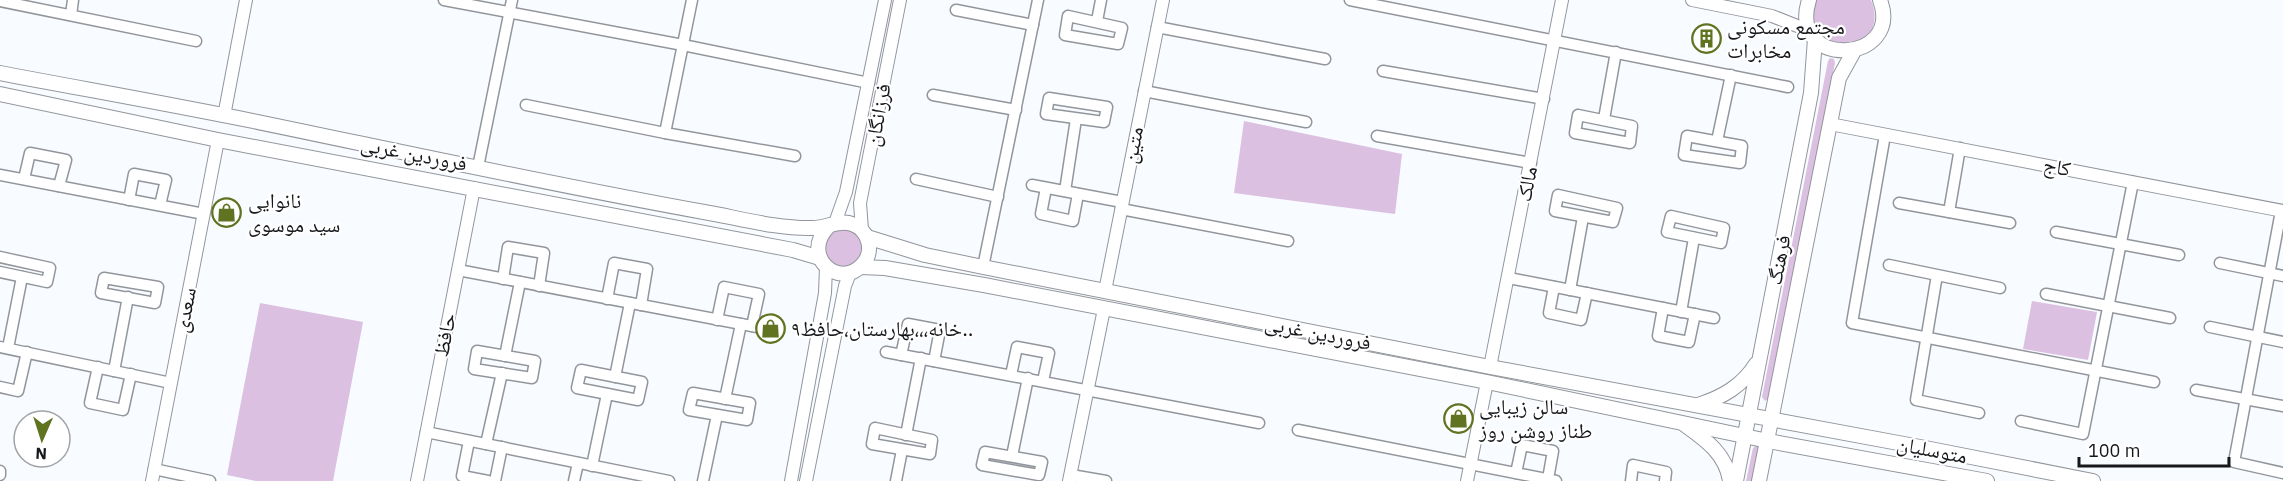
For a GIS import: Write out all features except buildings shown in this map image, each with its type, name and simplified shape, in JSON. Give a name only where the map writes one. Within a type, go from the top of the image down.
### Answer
[{"type":"main road","name":"فرهنگ","points":[[1736,481],[1811,93],[1813,35],[1806,15],[1809,0]]},
{"type":"main road","points":[[1813,35],[1829,49],[1854,51],[1869,43],[1879,29],[1882,13],[1880,0]]},
{"type":"main road","name":"فرهنگ","points":[[1760,481],[1839,78],[1854,51]]},
{"type":"main road","name":"فروردین غربی","points":[[0,73],[666,205],[798,228],[831,225]]},
{"type":"main road","name":"فروردین غربی","points":[[0,94],[218,140],[793,250],[823,262]]},
{"type":"main road","points":[[849,223],[865,233],[869,253],[855,270],[841,274],[823,262],[819,241],[831,225],[849,223]]},
{"type":"main road","name":"فروردین غربی","points":[[865,233],[925,255],[1490,368],[1772,421]]},
{"type":"main road","name":"فروردین غربی","points":[[855,270],[885,268],[984,285],[1488,382],[1768,441]]},
{"type":"main road","points":[[1696,406],[1715,400],[1732,390],[1747,378],[1761,357]]},
{"type":"main road","name":"متوسلیان","points":[[1772,421],[2093,481]]},
{"type":"main road","points":[[1680,422],[1705,439],[1719,454],[1728,468],[1730,481]]},
{"type":"main road","name":"متوسلیان","points":[[1768,441],[1987,481]]},
{"type":"main road","points":[[1918,467],[1920,447]]},
{"type":"street","points":[[70,15],[73,0]]},
{"type":"street","points":[[224,116],[246,0]]},
{"type":"street","points":[[444,0],[869,82]]},
{"type":"street","points":[[478,167],[512,0]]},
{"type":"street","points":[[665,134],[692,0]]},
{"type":"street","name":"فرزانگان","points":[[831,225],[846,192],[885,0]]},
{"type":"street","name":"فرزانگان","points":[[865,233],[860,203],[900,0]]},
{"type":"street","points":[[983,267],[1038,0]]},
{"type":"street","points":[[1097,21],[1101,0]]},
{"type":"street","name":"متین","points":[[1105,291],[1163,0]]},
{"type":"street","points":[[1350,0],[1788,87]]},
{"type":"street","name":"مالک","points":[[1490,368],[1562,0]]},
{"type":"street","points":[[1692,0],[1772,16],[1813,35]]},
{"type":"street","points":[[0,1],[196,41]]},
{"type":"street","points":[[956,10],[1033,25]]},
{"type":"street","points":[[1068,16],[1097,21],[1122,28],[1118,44],[1065,34],[1068,16]]},
{"type":"street","points":[[1157,27],[1325,59]]},
{"type":"street","points":[[1604,119],[1616,52]]},
{"type":"street","points":[[1383,71],[1544,99]]},
{"type":"street","points":[[1717,141],[1731,75]]},
{"type":"street","points":[[1144,91],[1306,122]]},
{"type":"street","points":[[933,95],[1016,110]]},
{"type":"street","points":[[1049,98],[1107,107],[1104,122],[1076,119],[1046,114],[1049,98]]},
{"type":"street","points":[[525,105],[665,134],[795,156]]},
{"type":"street","points":[[1578,115],[1604,119],[1632,126],[1630,143],[1575,133],[1578,115]]},
{"type":"street","points":[[1065,191],[1076,119]]},
{"type":"street","name":"کاج","points":[[1830,124],[2282,211]]},
{"type":"street","points":[[1885,135],[1852,322],[2154,382]]},
{"type":"street","points":[[1377,136],[1531,163]]},
{"type":"street","points":[[1687,136],[1717,141],[1742,146],[1740,163],[1684,155],[1687,136]]},
{"type":"street","name":"سعدی","points":[[153,475],[218,140]]},
{"type":"street","points":[[1949,212],[1960,148]]},
{"type":"street","points":[[24,179],[30,153],[66,160],[59,186]]},
{"type":"street","points":[[129,200],[134,174],[166,180],[159,206]]},
{"type":"street","points":[[0,175],[204,214]]},
{"type":"street","points":[[916,179],[998,197]]},
{"type":"street","points":[[2021,421],[2084,434],[2133,183]]},
{"type":"street","points":[[1032,185],[1288,241]]},
{"type":"street","name":"حافظ","points":[[417,481],[474,188]]},
{"type":"street","points":[[1046,188],[1041,214],[1073,221],[1078,194]]},
{"type":"street","points":[[1558,195],[1617,208],[1613,222],[1583,217],[1555,211],[1558,195]]},
{"type":"street","points":[[1899,203],[2010,224]]},
{"type":"street","points":[[2282,211],[2234,462],[2283,473]]},
{"type":"street","points":[[1671,216],[1724,228],[1721,243],[1694,238],[1667,232],[1671,216]]},
{"type":"street","points":[[1570,290],[1583,217]]},
{"type":"street","points":[[2056,232],[2179,255]]},
{"type":"street","points":[[1681,312],[1694,238]]},
{"type":"street","points":[[503,279],[508,247],[544,253],[539,286]]},
{"type":"street","points":[[0,257],[50,267],[47,282],[0,272]]},
{"type":"street","points":[[791,481],[825,293],[823,262]]},
{"type":"street","points":[[607,298],[614,263],[647,269],[615,377]]},
{"type":"street","points":[[2220,263],[2283,276]]},
{"type":"street","points":[[1889,265],[2000,288],[1937,275],[1926,337],[1916,400],[1979,413]]},
{"type":"street","points":[[458,270],[778,331]]},
{"type":"street","points":[[806,481],[845,286],[855,270]]},
{"type":"street","points":[[22,277],[4,347],[171,383]]},
{"type":"street","points":[[104,278],[158,287],[155,303],[128,297],[101,292],[104,278]]},
{"type":"street","points":[[1509,278],[1714,318]]},
{"type":"street","points":[[505,356],[520,282]]},
{"type":"street","points":[[1554,287],[1549,313],[1581,320],[1587,293]]},
{"type":"street","points":[[717,320],[724,288],[759,294],[747,325],[725,399]]},
{"type":"street","points":[[2046,294],[2170,318]]},
{"type":"street","points":[[114,371],[128,297]]},
{"type":"street","points":[[1663,308],[1658,336],[1689,342],[1695,315]]},
{"type":"street","points":[[1104,309],[1070,478],[1106,481]]},
{"type":"street","points":[[901,355],[908,324],[940,330],[934,361]]},
{"type":"street","points":[[2210,327],[2283,342]]},
{"type":"street","points":[[1011,375],[1017,347],[1049,353],[1043,381]]},
{"type":"street","points":[[477,351],[535,361],[532,378],[502,373],[474,369],[477,351]]},
{"type":"street","points":[[0,387],[18,391],[27,352]]},
{"type":"street","points":[[886,352],[1259,423]]},
{"type":"street","points":[[906,435],[921,358]]},
{"type":"street","points":[[98,367],[90,403],[123,410],[131,374]]},
{"type":"street","points":[[581,370],[642,382],[638,400],[607,394],[577,388],[581,370]]},
{"type":"street","points":[[486,444],[502,373]]},
{"type":"street","points":[[1012,456],[1028,378]]},
{"type":"street","points":[[1467,481],[1488,382]]},
{"type":"street","points":[[2196,390],[2283,406]]},
{"type":"street","points":[[693,393],[750,403],[747,420],[717,415],[690,410],[693,393]]},
{"type":"street","points":[[592,466],[607,394]]},
{"type":"street","points":[[703,481],[717,415]]},
{"type":"street","points":[[875,428],[933,441],[929,455],[902,450],[871,443],[875,428]]},
{"type":"street","points":[[1298,430],[1516,473],[1552,480],[1553,452],[1522,445],[1516,473]]},
{"type":"street","points":[[426,432],[669,481]]},
{"type":"street","points":[[469,441],[462,476],[488,481]]},
{"type":"street","points":[[495,481],[502,447]]},
{"type":"street","points":[[896,481],[902,450]]},
{"type":"street","points":[[985,452],[1042,463],[1039,476],[1008,476],[982,464],[985,452]]},
{"type":"street","points":[[574,481],[578,463]]},
{"type":"street","points":[[1631,481],[1633,465],[1666,472],[1665,481]]},
{"type":"street","points":[[606,481],[609,469]]},
{"type":"street","points":[[153,475],[210,481]]},
{"type":"shaded area","points":[[1817,0],[1871,0],[1875,20],[1869,33],[1858,41],[1843,44],[1829,40],[1818,32],[1813,19]]},
{"type":"shaded area","points":[[1830,58],[1834,59],[1835,63],[1769,398],[1765,401],[1762,397]]},
{"type":"shaded area","points":[[1244,121],[1402,154],[1395,214],[1234,193]]},
{"type":"shaded area","points":[[844,229],[857,235],[863,248],[857,261],[844,267],[831,261],[825,248],[831,235]]},
{"type":"shaded area","points":[[2032,301],[2097,312],[2088,360],[2023,349]]},
{"type":"shaded area","points":[[260,303],[363,322],[333,481],[256,481],[227,475]]},
{"type":"shaded area","points":[[1757,445],[1760,448],[1754,481],[1746,481],[1753,448]]},
{"type":"place","name":"مجتمع مسکونی مخابرات","points":[[1706,39]]},
{"type":"place","name":"نانوایی سید موسوی","points":[[227,213]]},
{"type":"place","name":"خانه،،،بهارستان،حافظ۹..","points":[[770,329]]},
{"type":"place","name":"سالن زیبایی طناز روشن روز","points":[[1458,419]]}]
